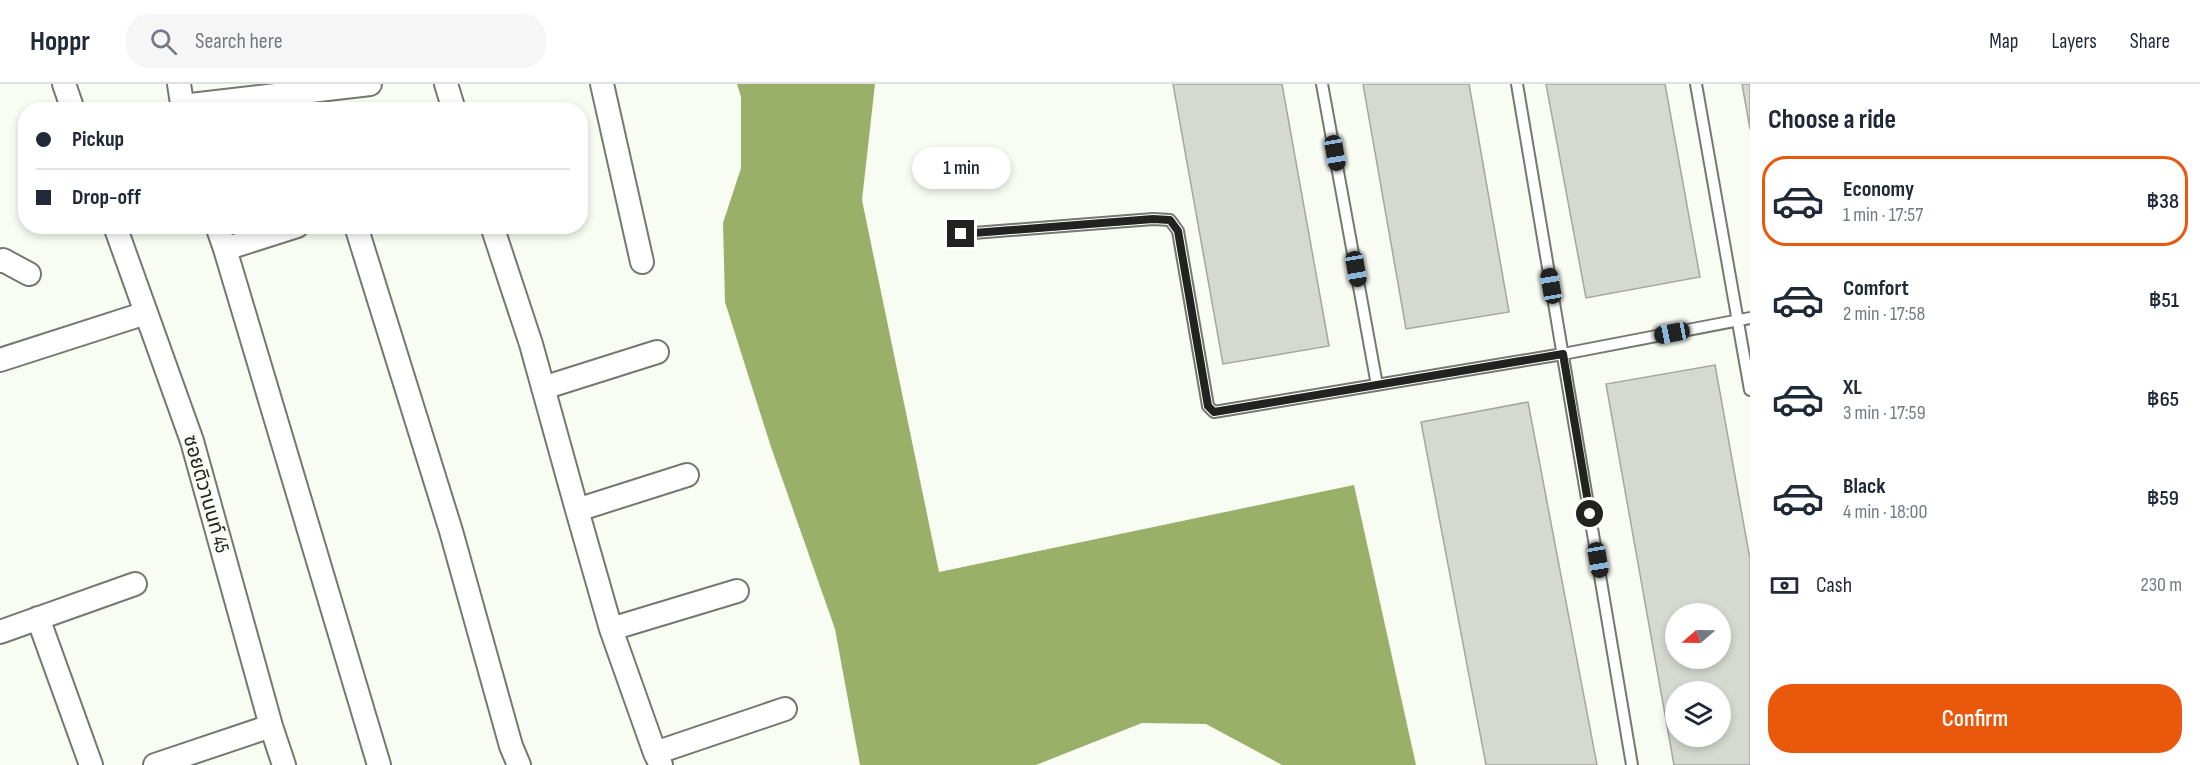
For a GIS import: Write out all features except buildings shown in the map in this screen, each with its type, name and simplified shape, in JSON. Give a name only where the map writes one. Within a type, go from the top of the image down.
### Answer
[{"type":"street","points":[[64,84],[71,102]]},
{"type":"street","points":[[179,84],[182,102]]},
{"type":"street","points":[[218,102],[300,88],[370,84]]},
{"type":"street","points":[[446,84],[452,102]]},
{"type":"street","points":[[602,84],[642,262]]},
{"type":"street","name":"ซอยติวานนท์ 45","points":[[118,234],[192,441],[271,726],[284,765]]},
{"type":"street","points":[[220,234],[379,765]]},
{"type":"street","points":[[225,249],[272,234]]},
{"type":"street","points":[[358,234],[451,531],[508,735],[519,765]]},
{"type":"street","points":[[495,234],[531,344],[611,629],[658,759],[785,709]]},
{"type":"street","points":[[0,261],[3,260],[29,274]]},
{"type":"street","points":[[0,360],[146,313]]},
{"type":"street","points":[[543,388],[657,352]]},
{"type":"street","points":[[577,510],[687,475]]},
{"type":"street","points":[[0,632],[135,584]]},
{"type":"street","points":[[611,629],[737,591]]},
{"type":"street","points":[[38,618],[91,765]]},
{"type":"street","points":[[155,765],[271,726]]},
{"type":"lane","points":[[1322,84],[1377,385]]},
{"type":"lane","points":[[1517,84],[1632,765]]},
{"type":"lane","points":[[1696,84],[1750,390]]},
{"type":"lane","points":[[961,234],[1153,219],[1170,220],[1178,231],[1210,410],[1214,412],[1563,354],[1750,318]]},
{"type":"shaded area","points":[[737,84],[875,84],[862,200],[939,572],[1354,485],[1416,765],[1282,765],[1206,724],[1142,723],[1036,765],[860,765],[835,629],[771,447],[725,302],[723,223],[741,168],[741,97]]},
{"type":"route","points":[[961,234],[1153,219],[1170,220],[1178,231],[1208,406],[1214,412],[1563,354],[1590,514]]}]
